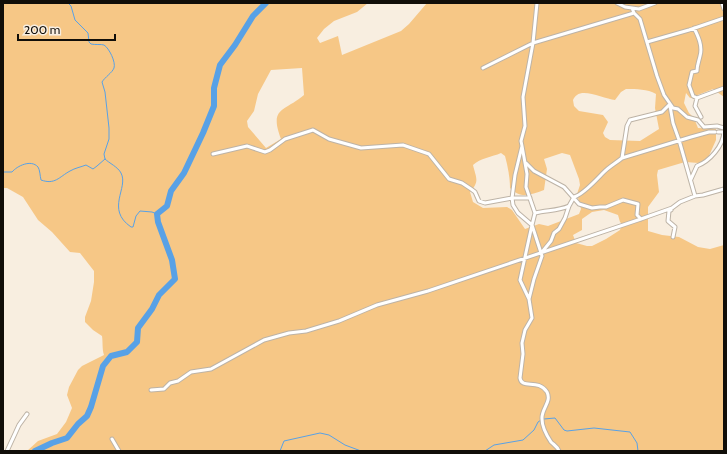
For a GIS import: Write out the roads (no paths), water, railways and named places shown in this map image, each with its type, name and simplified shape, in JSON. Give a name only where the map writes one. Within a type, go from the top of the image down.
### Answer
[{"type":"street","points":[[536,3],[533,43],[523,96],[525,126],[521,141],[528,180],[526,187],[535,213],[520,280],[529,299],[532,318],[525,330],[522,343],[523,354],[520,381],[523,384],[538,385],[543,387],[547,393],[549,399],[542,419],[548,437],[559,451]]},
{"type":"street","points":[[617,3],[626,7],[639,9],[655,3]]},
{"type":"street","points":[[722,3],[724,9]]},
{"type":"street","points":[[632,8],[634,13],[640,19],[662,90],[673,108],[687,117],[698,120],[704,127],[717,126],[724,128]]},
{"type":"street","points":[[483,68],[533,43],[634,13]]},
{"type":"street","points":[[647,42],[724,18]]},
{"type":"street","points":[[694,28],[700,41],[701,55],[698,62],[697,71],[692,72],[689,85],[693,96],[697,98]]},
{"type":"street","points":[[697,98],[724,88]]},
{"type":"street","points":[[697,98],[695,106],[701,117]]},
{"type":"street","points":[[670,104],[673,122],[695,196]]},
{"type":"street","points":[[622,158],[627,126],[630,120],[662,112],[670,104]]},
{"type":"street","points":[[214,154],[247,146],[265,152],[285,139],[313,130],[329,139],[362,148],[394,145],[413,148],[429,154],[449,179],[462,183],[471,189],[475,192],[479,201],[485,203],[512,198],[530,198]]},
{"type":"street","points":[[542,252],[551,241],[554,233],[559,229],[574,197],[579,196],[604,172],[622,158],[709,132],[724,132],[724,140],[710,157],[697,166],[690,180]]},
{"type":"street","points":[[522,146],[515,175],[512,198],[513,205],[518,213],[532,225],[542,252],[529,299]]},
{"type":"street","points":[[525,162],[534,171],[564,187],[579,204],[592,208],[606,206],[623,200],[638,204],[637,215],[641,219]]},
{"type":"street","points":[[151,390],[164,389],[170,383],[178,381],[191,372],[211,369],[264,340],[289,333],[306,331],[339,321],[377,305],[428,291],[641,219],[672,208],[680,202],[695,196],[704,195],[724,188]]},
{"type":"street","points":[[535,213],[562,209],[569,206]]},
{"type":"street","points":[[672,208],[669,211],[668,221],[675,227],[673,237]]},
{"type":"street","points":[[7,451],[27,414]]},
{"type":"street","points":[[112,439],[119,451]]},
{"type":"waterway","points":[[68,3],[71,6],[75,20],[88,33],[89,42],[91,44],[104,45],[110,52],[114,62],[113,70],[102,82],[105,92],[109,128],[109,139],[104,154],[105,159],[120,171],[123,179],[119,199],[120,213],[123,220],[131,227],[133,227],[136,216],[140,211],[157,214]]},
{"type":"waterway","points":[[35,451],[67,438],[78,424],[87,416],[103,366],[111,356],[127,352],[137,342],[138,328],[152,309],[159,295],[175,279],[172,260],[158,222],[157,214],[167,206],[171,191],[184,173],[203,133],[214,106],[214,88],[220,65],[235,45],[253,16],[266,3]]},
{"type":"waterway","points":[[3,172],[12,172],[28,163],[38,167],[41,180],[50,182],[57,180],[72,170],[86,165],[93,169],[105,159]]},
{"type":"waterway","points":[[544,419],[555,418],[564,430],[567,431],[594,428],[630,432],[637,443],[638,451]]},
{"type":"waterway","points":[[485,451],[494,445],[523,440],[534,430],[538,422],[541,420]]},
{"type":"waterway","points":[[280,451],[284,441],[320,433],[329,435],[345,445],[361,451],[399,451]]}]
